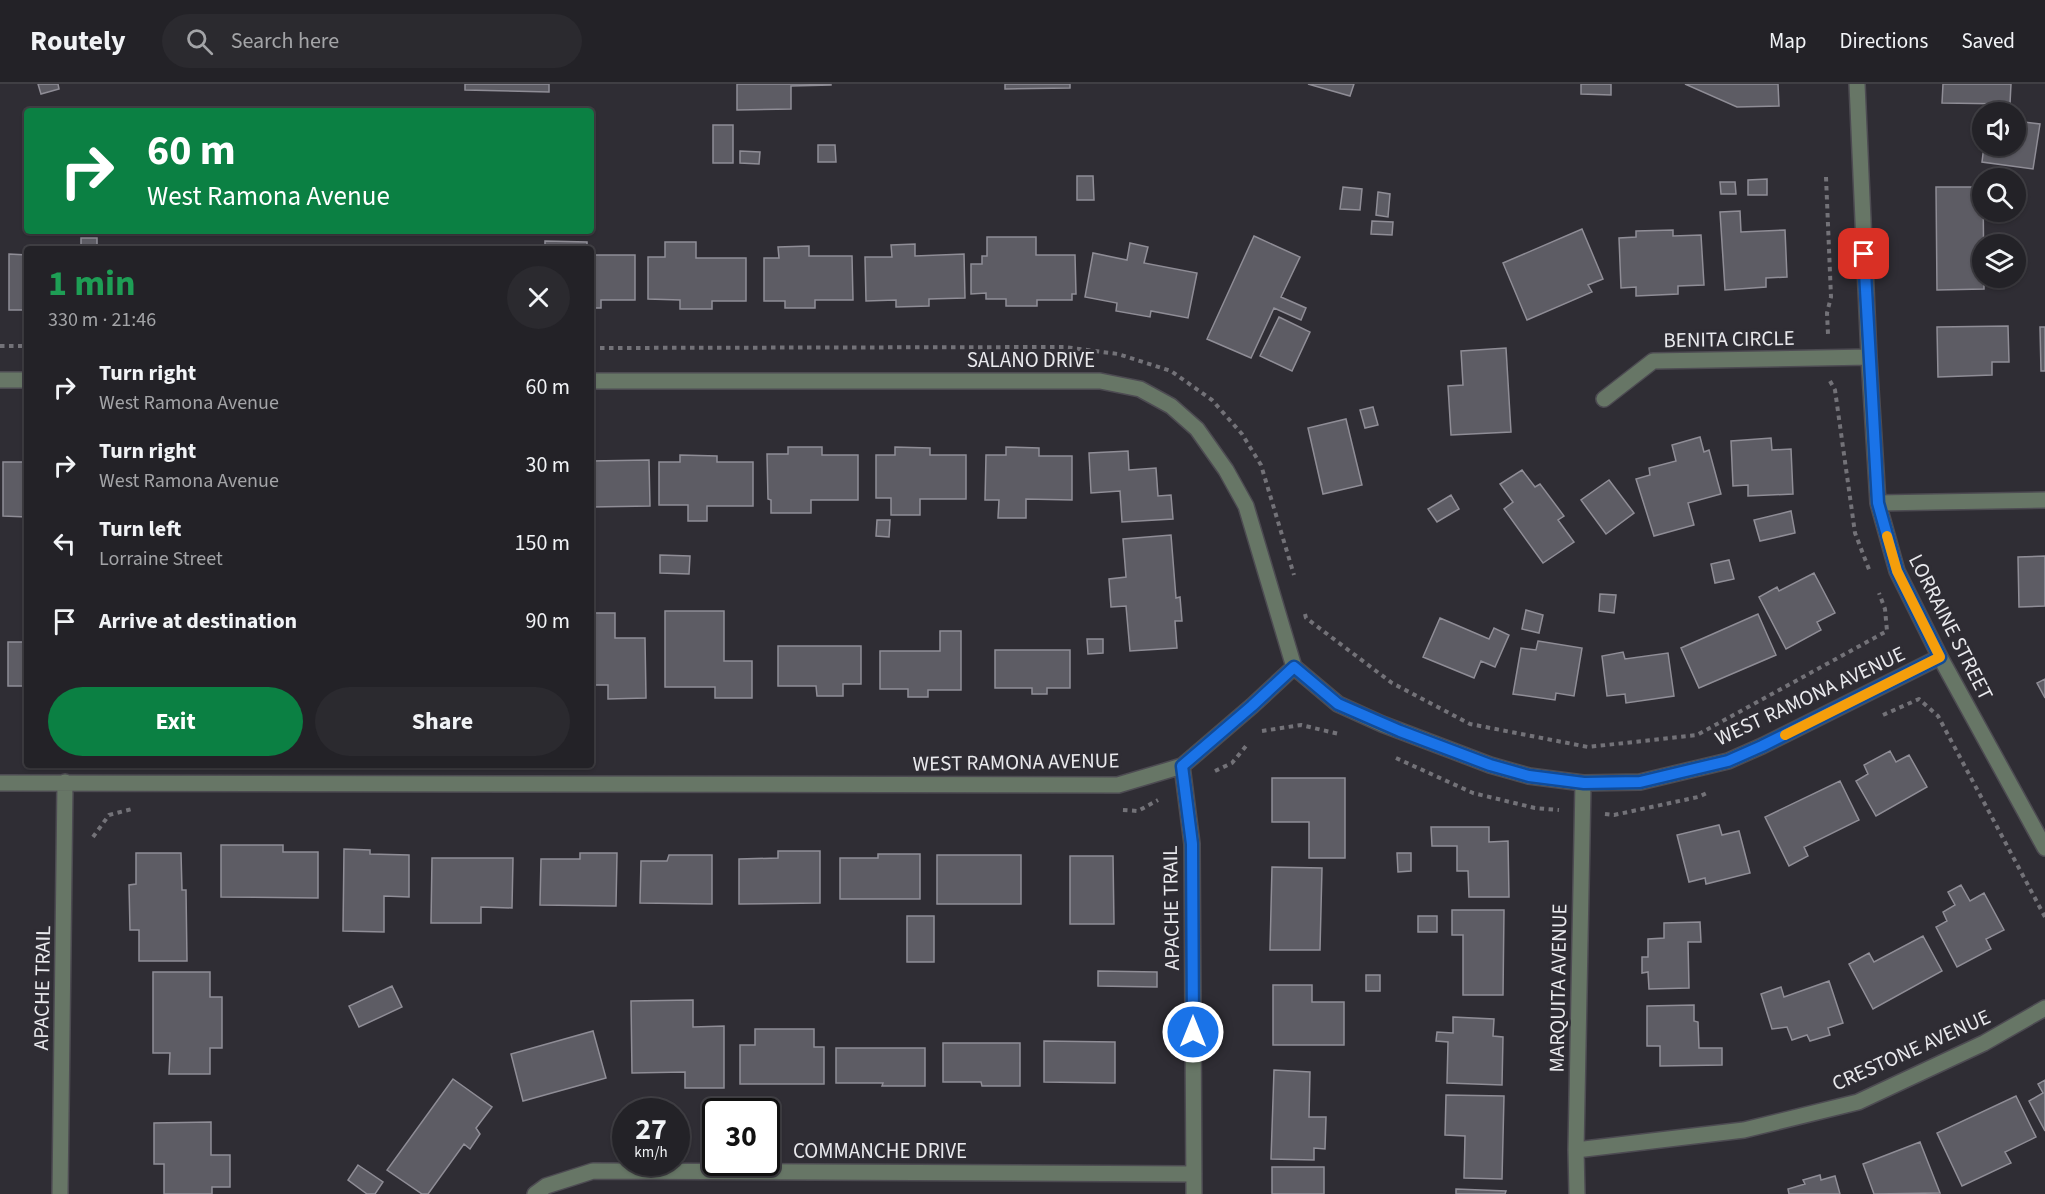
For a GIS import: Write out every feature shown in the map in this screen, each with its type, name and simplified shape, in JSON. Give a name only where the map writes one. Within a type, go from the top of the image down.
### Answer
[{"type":"street","name":"LORRAINE STREET","points":[[1857,84],[1878,503],[1897,571],[1940,657],[2045,849]]},
{"type":"street","name":"BENITA CIRCLE","points":[[1604,399],[1653,361],[1869,357]]},
{"type":"street","points":[[0,380],[24,381]]},
{"type":"street","name":"SALANO DRIVE","points":[[594,381],[1100,381],[1140,389],[1171,406],[1197,429],[1226,470],[1246,506],[1294,667]]},
{"type":"street","points":[[1878,503],[2045,500]]},
{"type":"street","name":"WEST RAMONA AVENUE","points":[[0,783],[1118,785],[1182,766],[1294,667],[1338,704],[1382,724],[1490,765],[1529,776],[1584,783],[1640,782],[1728,761],[1940,657]]},
{"type":"street","name":"APACHE TRAIL","points":[[1182,766],[1192,844],[1194,1194]]},
{"type":"street","name":"APACHE TRAIL","points":[[60,1194],[65,782]]},
{"type":"street","name":"MARQUITA AVENUE","points":[[1577,1194],[1584,783]]},
{"type":"street","name":"CRESTONE AVENUE","points":[[1576,1150],[1744,1130],[1858,1102],[1984,1043],[2045,1008]]},
{"type":"street","name":"COMMANCHE DRIVE","points":[[535,1194],[546,1186],[593,1171],[1194,1174]]},
{"type":"path","points":[[1826,177],[1831,297],[1827,313],[1831,384],[1835,390],[1855,533],[1872,576]]},
{"type":"path","points":[[0,346],[24,346]]},
{"type":"path","points":[[594,348],[1064,347],[1118,354],[1171,372],[1212,400],[1242,434],[1261,465],[1295,579]]},
{"type":"path","points":[[1304,608],[1306,618],[1392,682],[1470,724],[1588,747],[1697,735],[1887,631],[1885,609],[1876,587]]},
{"type":"building","points":[[38,84],[58,84],[59,89],[41,94]]},
{"type":"building","points":[[465,84],[549,84],[549,92],[465,90]]},
{"type":"building","points":[[737,84],[831,85],[791,86],[791,109],[737,110]]},
{"type":"building","points":[[1005,84],[1070,84],[1070,88],[1005,89]]},
{"type":"building","points":[[1308,84],[1354,84],[1350,96]]},
{"type":"building","points":[[1581,84],[1611,84],[1611,95],[1581,94]]},
{"type":"building","points":[[1685,84],[1778,84],[1779,106],[1737,107]]},
{"type":"building","points":[[1943,84],[2011,84],[2010,102],[1942,103]]},
{"type":"building","points":[[2026,122],[2040,124],[2033,169],[1982,162],[1983,156],[2026,156]]},
{"type":"building","points":[[713,125],[733,125],[733,163],[713,163]]},
{"type":"building","points":[[818,145],[835,145],[836,162],[818,162]]},
{"type":"building","points":[[740,151],[760,152],[759,164],[740,163]]},
{"type":"building","points":[[1077,176],[1093,176],[1094,200],[1077,200]]},
{"type":"building","points":[[1767,179],[1767,195],[1748,195],[1748,180]]},
{"type":"building","points":[[1720,182],[1735,182],[1736,194],[1721,194]]},
{"type":"building","points":[[1343,187],[1362,189],[1360,210],[1340,209]]},
{"type":"building","points":[[1936,187],[1972,187],[1972,222],[1983,222],[1983,234],[1972,234],[1972,288],[1984,289],[1937,290]]},
{"type":"building","points":[[1378,192],[1390,194],[1388,217],[1376,215]]},
{"type":"building","points":[[1740,211],[1741,232],[1785,230],[1787,277],[1766,278],[1766,287],[1725,290],[1720,212]]},
{"type":"building","points":[[1372,221],[1393,222],[1392,235],[1371,234]]},
{"type":"building","points":[[1582,229],[1603,279],[1588,285],[1592,292],[1527,320],[1503,263]]},
{"type":"building","points":[[1673,230],[1673,236],[1701,235],[1704,285],[1678,286],[1678,294],[1636,296],[1636,287],[1621,288],[1619,238],[1636,237],[1636,231]]},
{"type":"building","points":[[1254,236],[1300,257],[1281,297],[1306,308],[1301,320],[1274,308],[1251,358],[1207,339]]},
{"type":"building","points":[[987,237],[1036,237],[1036,255],[1075,255],[1076,294],[1072,294],[1072,300],[1037,300],[1037,306],[1006,306],[1006,299],[986,299],[986,293],[971,294],[971,264],[982,264],[982,256],[987,256]]},
{"type":"building","points":[[81,238],[97,238],[97,246],[81,246]]},
{"type":"building","points":[[545,241],[587,242],[587,246],[545,246]]},
{"type":"building","points":[[665,242],[696,242],[696,258],[746,258],[746,301],[712,301],[712,309],[680,309],[680,300],[648,299],[648,257],[665,257]]},
{"type":"building","points":[[1130,243],[1148,247],[1144,263],[1197,273],[1188,318],[1151,311],[1150,317],[1116,311],[1117,303],[1085,297],[1093,253],[1127,260]]},
{"type":"building","points":[[915,244],[915,256],[964,254],[965,298],[929,299],[929,306],[896,307],[896,300],[866,301],[865,257],[892,257],[891,245]]},
{"type":"building","points":[[809,246],[809,256],[852,256],[853,300],[815,300],[815,308],[785,308],[785,301],[764,301],[764,258],[779,258],[778,247]]},
{"type":"building","points":[[9,254],[24,255],[24,310],[9,310]]},
{"type":"building","points":[[594,255],[635,255],[635,300],[601,300],[601,308],[594,308]]},
{"type":"building","points":[[1279,317],[1310,332],[1292,371],[1260,356]]},
{"type":"building","points":[[2008,326],[2009,362],[1992,362],[1992,375],[1938,377],[1937,327]]},
{"type":"building","points":[[2040,327],[2045,327],[2045,371],[2041,371]]},
{"type":"building","points":[[1506,348],[1511,432],[1451,435],[1448,386],[1463,385],[1461,351]]},
{"type":"building","points":[[1373,407],[1378,425],[1365,428],[1360,410]]},
{"type":"building","points":[[1346,419],[1362,485],[1323,494],[1308,428]]},
{"type":"building","points":[[1700,437],[1704,452],[1709,450],[1721,494],[1688,503],[1694,525],[1654,536],[1636,479],[1650,475],[1649,468],[1676,461],[1672,445]]},
{"type":"building","points":[[1771,438],[1772,450],[1791,449],[1793,494],[1748,496],[1748,485],[1733,486],[1731,441]]},
{"type":"building","points":[[788,447],[822,447],[822,455],[858,455],[858,500],[811,500],[811,513],[771,513],[771,500],[768,499],[767,454],[788,454]]},
{"type":"building","points":[[895,447],[930,448],[930,455],[966,455],[966,499],[920,499],[920,515],[891,515],[891,498],[876,498],[876,455],[895,455]]},
{"type":"building","points":[[1006,447],[1039,448],[1039,456],[1072,456],[1072,500],[1026,499],[1026,518],[998,518],[999,500],[985,500],[986,455],[1006,455]]},
{"type":"building","points":[[1128,451],[1129,470],[1156,468],[1158,496],[1171,495],[1173,519],[1122,522],[1120,491],[1091,493],[1089,453]]},
{"type":"building","points":[[680,455],[717,456],[717,462],[753,462],[753,506],[707,506],[707,521],[688,521],[688,505],[659,505],[659,462],[680,462]]},
{"type":"building","points":[[649,460],[650,506],[594,507],[594,461]]},
{"type":"building","points":[[3,462],[24,462],[24,517],[3,516]]},
{"type":"building","points":[[1522,470],[1535,487],[1540,484],[1564,516],[1558,520],[1574,542],[1543,563],[1504,509],[1513,502],[1500,484]]},
{"type":"building","points":[[1609,480],[1634,513],[1606,534],[1581,500]]},
{"type":"building","points":[[1451,495],[1459,509],[1437,522],[1428,509]]},
{"type":"building","points":[[1791,511],[1795,533],[1760,541],[1754,520]]},
{"type":"building","points":[[877,520],[890,520],[889,537],[876,536]]},
{"type":"building","points":[[1171,535],[1176,598],[1180,597],[1182,621],[1175,621],[1177,648],[1130,651],[1126,606],[1111,607],[1109,579],[1126,577],[1123,539]]},
{"type":"building","points":[[660,555],[690,556],[689,574],[660,573]]},
{"type":"building","points":[[2045,556],[2045,606],[2019,607],[2018,557]]},
{"type":"building","points":[[1729,560],[1734,579],[1715,583],[1711,564]]},
{"type":"building","points":[[1814,573],[1835,613],[1817,622],[1821,630],[1786,649],[1759,597],[1777,587],[1779,591]]},
{"type":"building","points":[[1600,594],[1616,595],[1614,613],[1599,611]]},
{"type":"building","points":[[1526,610],[1543,615],[1539,633],[1522,629]]},
{"type":"building","points":[[665,611],[724,611],[724,661],[752,661],[752,698],[715,698],[715,687],[665,687]]},
{"type":"building","points":[[594,613],[615,613],[615,638],[645,638],[646,698],[608,699],[608,685],[594,685]]},
{"type":"building","points":[[1758,614],[1776,655],[1699,688],[1681,648]]},
{"type":"building","points":[[1440,618],[1489,639],[1494,628],[1509,635],[1495,667],[1481,661],[1474,678],[1423,657]]},
{"type":"building","points":[[940,631],[961,631],[961,690],[928,690],[928,697],[908,697],[908,689],[880,689],[880,651],[940,651]]},
{"type":"building","points":[[1087,639],[1103,639],[1103,653],[1088,654]]},
{"type":"building","points":[[1538,641],[1582,648],[1574,696],[1556,693],[1555,700],[1513,694],[1521,648],[1536,650]]},
{"type":"building","points":[[8,642],[24,642],[24,686],[8,686]]},
{"type":"building","points":[[778,646],[861,646],[861,684],[843,684],[843,696],[817,696],[816,686],[778,686]]},
{"type":"building","points":[[995,650],[1070,650],[1070,688],[1047,688],[1047,694],[1032,694],[1032,688],[995,688]]},
{"type":"building","points":[[1623,652],[1625,659],[1668,653],[1674,696],[1626,703],[1625,694],[1607,696],[1602,656]]},
{"type":"building","points":[[2045,679],[2045,698],[2037,683]]},
{"type":"building","points":[[1890,751],[1896,762],[1909,755],[1927,787],[1876,816],[1856,781],[1868,774],[1864,765]]},
{"type":"building","points":[[1272,778],[1345,778],[1345,858],[1309,858],[1309,822],[1272,822]]},
{"type":"building","points":[[1840,781],[1859,820],[1804,847],[1808,856],[1789,866],[1765,817]]},
{"type":"building","points":[[1719,825],[1722,835],[1739,831],[1750,873],[1706,884],[1705,878],[1689,882],[1677,835]]},
{"type":"building","points":[[1431,827],[1489,827],[1489,842],[1508,841],[1509,897],[1469,897],[1468,871],[1457,871],[1457,846],[1432,846]]},
{"type":"building","points":[[221,845],[283,845],[283,852],[318,852],[318,898],[221,897]]},
{"type":"building","points":[[344,849],[370,850],[370,854],[409,855],[409,897],[384,896],[384,932],[343,931]]},
{"type":"building","points":[[778,851],[820,851],[820,903],[739,904],[739,859],[778,858]]},
{"type":"building","points":[[136,853],[181,853],[182,890],[186,890],[187,961],[139,961],[139,930],[130,930],[129,885],[136,884]]},
{"type":"building","points":[[580,853],[617,853],[616,906],[540,905],[541,859],[580,859]]},
{"type":"building","points":[[1397,853],[1411,853],[1411,871],[1398,872]]},
{"type":"building","points":[[878,854],[920,854],[920,899],[840,899],[840,858],[878,858]]},
{"type":"building","points":[[669,855],[712,855],[712,904],[640,903],[641,861],[667,861]]},
{"type":"building","points":[[937,855],[1021,855],[1021,904],[937,904]]},
{"type":"building","points":[[1070,856],[1113,856],[1114,924],[1070,924]]},
{"type":"building","points":[[432,858],[513,858],[512,908],[481,907],[481,923],[431,923]]},
{"type":"building","points":[[1272,867],[1322,868],[1320,950],[1270,950]]},
{"type":"building","points":[[1961,885],[1970,901],[1984,893],[2004,930],[1986,939],[1991,949],[1957,967],[1936,927],[1947,921],[1943,912],[1955,905],[1948,892]]},
{"type":"building","points":[[1452,910],[1504,910],[1503,995],[1463,995],[1463,935],[1452,935]]},
{"type":"building","points":[[907,916],[934,916],[934,962],[907,962]]},
{"type":"building","points":[[1418,916],[1437,916],[1437,932],[1418,932]]},
{"type":"building","points":[[1700,922],[1701,942],[1688,942],[1689,988],[1649,989],[1648,972],[1642,973],[1642,957],[1648,957],[1648,939],[1664,938],[1664,923]]},
{"type":"building","points":[[1923,936],[1942,971],[1873,1009],[1849,964],[1869,953],[1874,962]]},
{"type":"building","points":[[1098,971],[1157,972],[1157,987],[1098,986]]},
{"type":"building","points":[[153,972],[210,972],[210,997],[222,997],[222,1048],[210,1048],[210,1074],[169,1074],[170,1053],[153,1053]]},
{"type":"building","points":[[1366,975],[1380,975],[1380,991],[1366,991]]},
{"type":"building","points":[[1829,981],[1843,1023],[1828,1028],[1830,1035],[1810,1041],[1807,1035],[1792,1040],[1787,1027],[1772,1029],[1761,994],[1781,987],[1784,997]]},
{"type":"building","points":[[1273,985],[1312,985],[1312,1002],[1344,1002],[1344,1045],[1273,1045]]},
{"type":"building","points":[[392,986],[402,1007],[359,1027],[349,1006]]},
{"type":"building","points":[[693,1000],[693,1027],[724,1026],[724,1088],[685,1088],[685,1072],[632,1073],[631,1001]]},
{"type":"building","points":[[1694,1005],[1694,1021],[1698,1022],[1699,1048],[1722,1048],[1722,1065],[1660,1066],[1660,1046],[1647,1046],[1647,1006]]},
{"type":"building","points":[[1453,1017],[1494,1019],[1493,1036],[1503,1037],[1502,1085],[1447,1083],[1448,1042],[1436,1041],[1437,1032],[1453,1033]]},
{"type":"building","points":[[755,1029],[814,1029],[814,1047],[824,1047],[824,1084],[740,1084],[740,1045],[755,1045]]},
{"type":"building","points":[[593,1031],[606,1078],[523,1101],[511,1054]]},
{"type":"building","points":[[1044,1041],[1115,1042],[1115,1083],[1044,1082]]},
{"type":"building","points":[[943,1043],[1020,1043],[1020,1086],[982,1086],[981,1082],[943,1082]]},
{"type":"building","points":[[836,1048],[925,1048],[925,1086],[836,1083]]},
{"type":"building","points":[[1274,1070],[1310,1072],[1309,1117],[1326,1117],[1325,1149],[1314,1148],[1314,1160],[1271,1159]]},
{"type":"building","points":[[453,1079],[492,1107],[476,1128],[480,1134],[470,1149],[464,1144],[428,1194],[422,1194],[387,1170]]},
{"type":"building","points":[[2045,1080],[2045,1131],[2029,1101],[2043,1093],[2038,1084]]},
{"type":"building","points":[[1446,1095],[1504,1096],[1502,1179],[1464,1178],[1465,1136],[1445,1135]]},
{"type":"building","points":[[2016,1096],[2036,1137],[2005,1152],[2011,1163],[1962,1186],[1937,1133]]},
{"type":"building","points":[[211,1122],[211,1155],[230,1155],[230,1187],[212,1187],[212,1194],[164,1194],[164,1164],[154,1164],[154,1123]]},
{"type":"building","points":[[1920,1142],[1940,1193],[1874,1194],[1863,1164]]},
{"type":"building","points":[[358,1165],[383,1182],[375,1194],[367,1194],[348,1180]]},
{"type":"building","points":[[1272,1167],[1324,1167],[1324,1194],[1272,1194]]},
{"type":"building","points":[[1820,1175],[1821,1180],[1835,1176],[1840,1194],[1789,1194],[1788,1189],[1805,1184],[1803,1180]]},
{"type":"building","points":[[1456,1189],[1506,1191],[1505,1194],[1456,1194]]},
{"type":"slow traffic","points":[[1785,735],[1940,657],[1897,571],[1887,536]]},
{"type":"route","points":[[1193,1032],[1192,844],[1182,766],[1294,667],[1338,704],[1382,724],[1490,765],[1529,776],[1584,783],[1640,782],[1728,761],[1940,657],[1897,571],[1878,503],[1864,254]]}]
